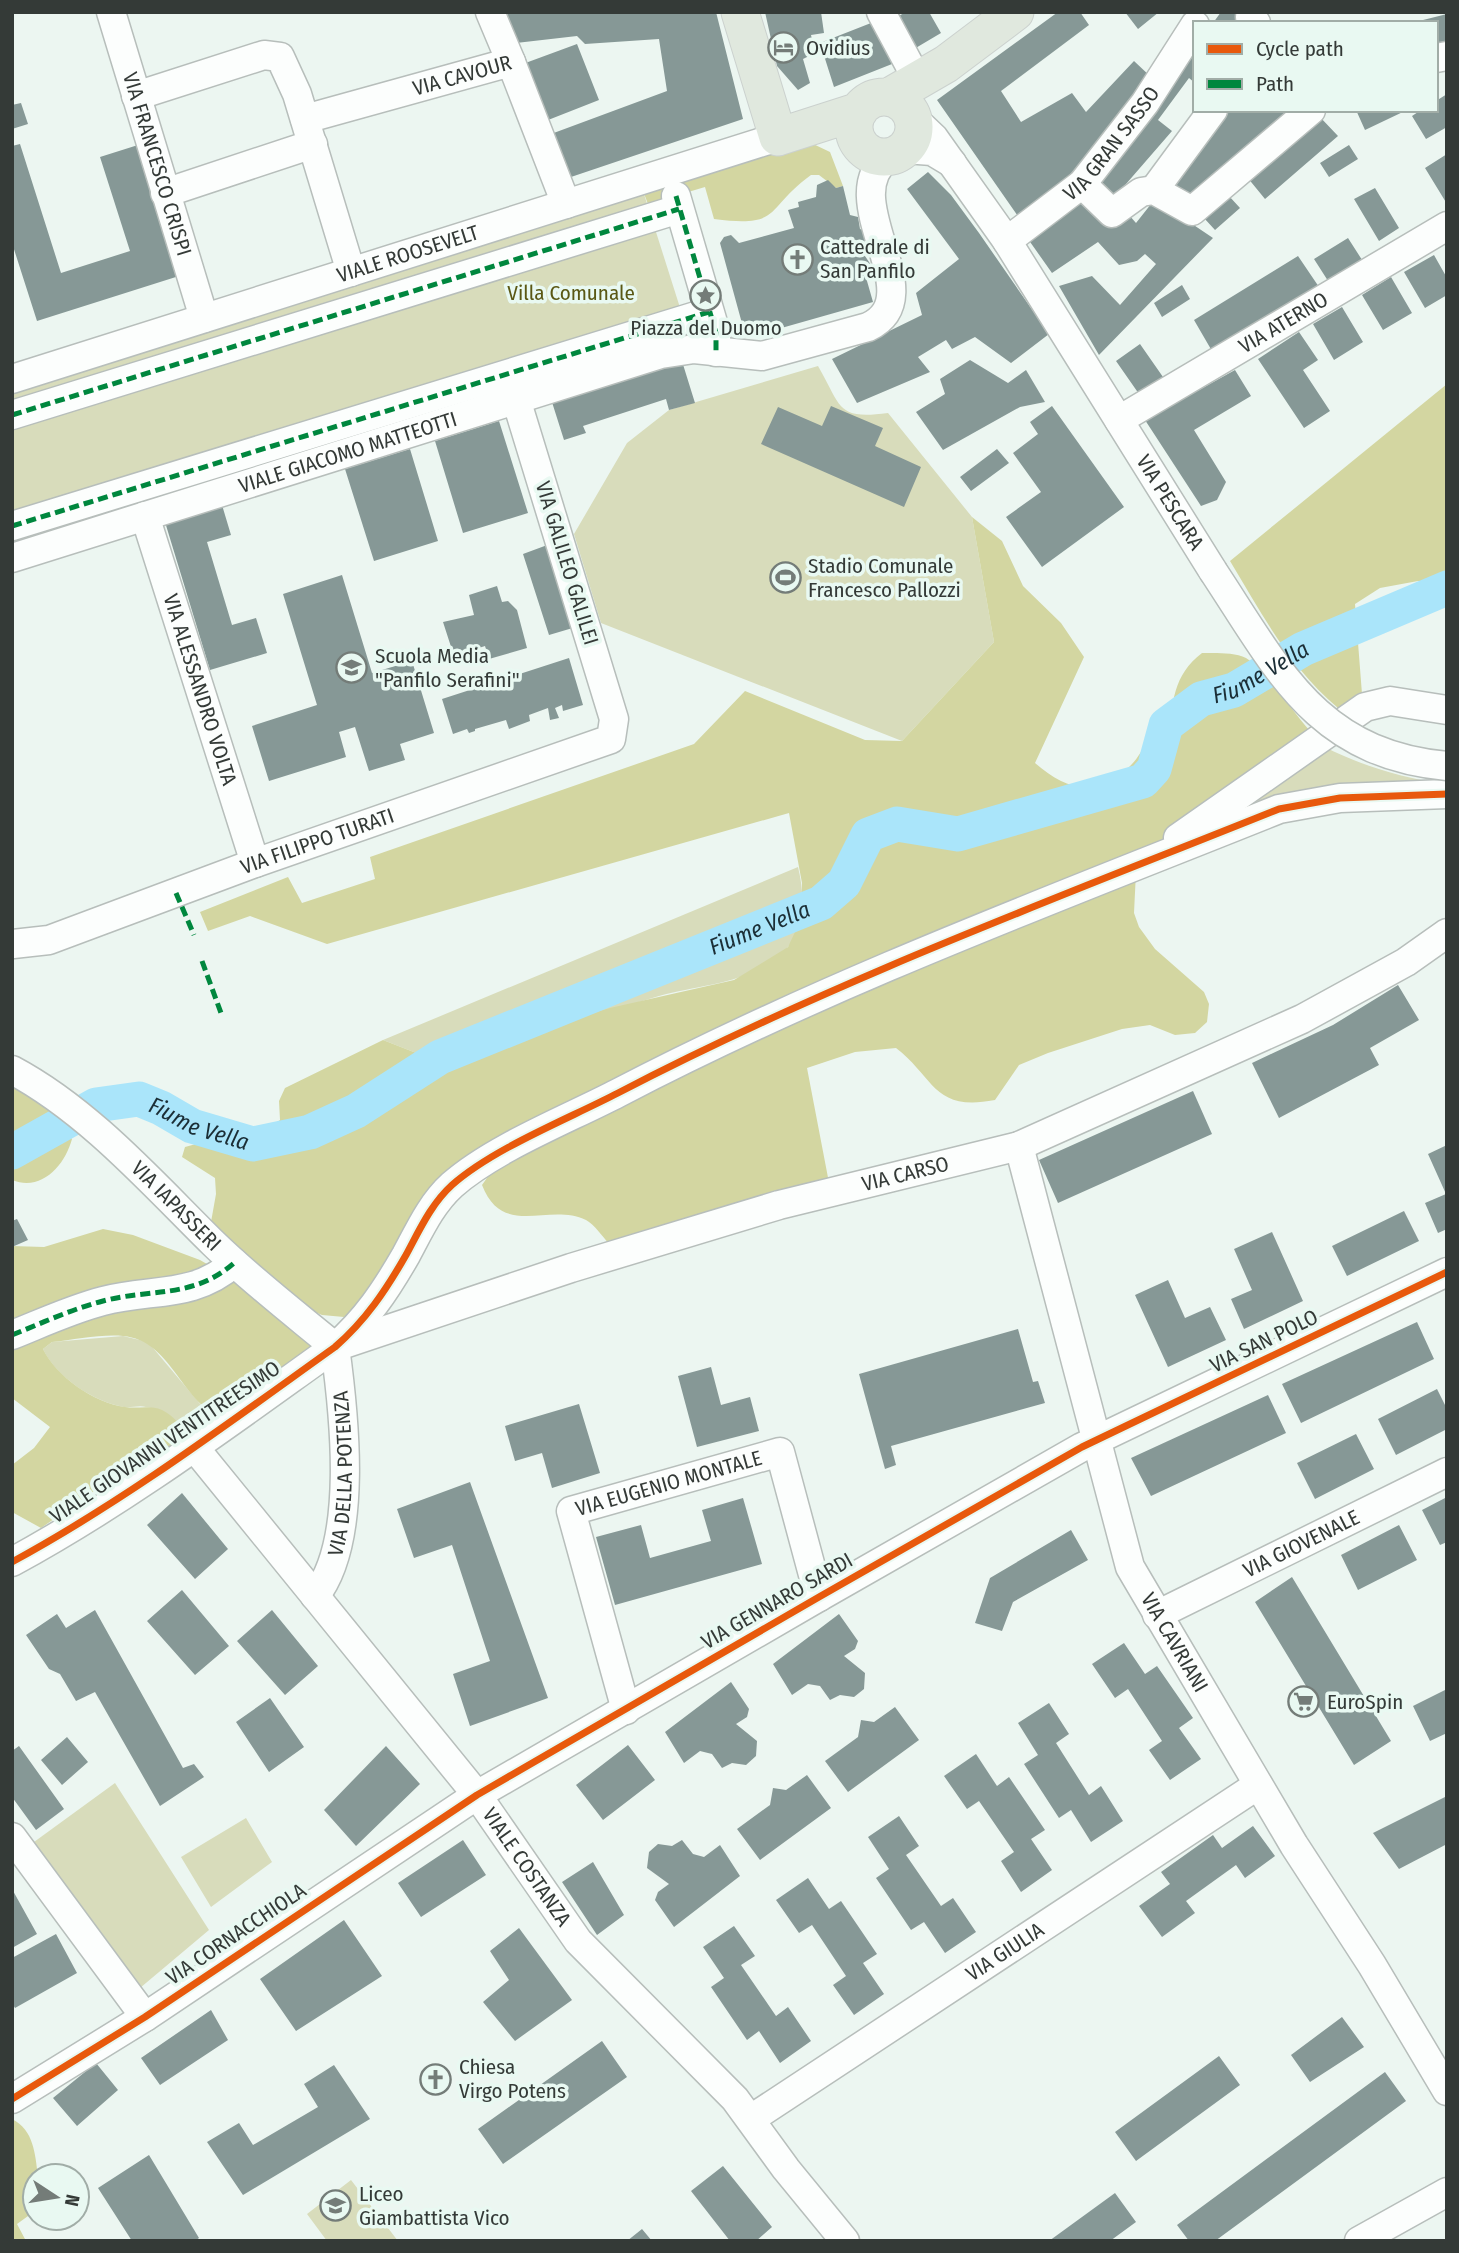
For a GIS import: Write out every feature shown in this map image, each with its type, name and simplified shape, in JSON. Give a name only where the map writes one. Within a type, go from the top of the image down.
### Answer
[{"type":"main road","points":[[740,12],[790,134]]},
{"type":"main road","name":"VIALE ROOSEVELT","points":[[790,134],[899,115],[1015,12]]},
{"type":"street","name":"VIA FRANCESCO CRISPI","points":[[111,12],[204,318]]},
{"type":"street","points":[[490,12],[511,62]]},
{"type":"street","points":[[12,415],[678,202],[716,333],[716,352],[747,356],[769,354],[861,329],[881,319],[889,306],[892,290],[871,193],[874,173],[899,115],[881,12]]},
{"type":"street","name":"VIA GRAN SASSO","points":[[1007,241],[1082,184],[1145,103],[1193,29]]},
{"type":"street","points":[[136,96],[264,55],[277,55],[289,73],[351,272]]},
{"type":"street","name":"VIA CAVOUR","points":[[165,192],[309,132],[511,62],[566,204]]},
{"type":"street","points":[[1154,190],[1212,112]]},
{"type":"street","points":[[1082,184],[1112,213],[1141,192],[1154,190],[1192,211],[1309,112]]},
{"type":"street","name":"VIA PESCARA","points":[[899,115],[932,151],[954,164],[1007,241],[1213,571],[1276,666],[1306,704],[1346,736],[1371,747],[1412,760],[1447,766]]},
{"type":"street","name":"VIALE ROOSEVELT","points":[[12,379],[790,134]]},
{"type":"street","name":"VIA ATERNO","points":[[1119,419],[1447,226]]},
{"type":"street","points":[[12,526],[709,312]]},
{"type":"street","name":"VIALE GIACOMO MATTEOTTI","points":[[12,558],[516,399],[684,349],[716,352]]},
{"type":"street","name":"VIA GALILEO GALILEI","points":[[516,399],[615,728]]},
{"type":"street","name":"VIA ALESSANDRO VOLTA","points":[[145,516],[255,863]]},
{"type":"street","points":[[1144,863],[1364,707],[1390,701],[1447,710]]},
{"type":"street","name":"VIA FILIPPO TURATI","points":[[13,945],[49,940],[255,863],[604,742],[611,738],[615,728]]},
{"type":"street","points":[[335,1347],[357,1328],[376,1305],[431,1210],[452,1185],[490,1159],[731,1035],[848,982],[1279,809],[1312,801],[1447,794]]},
{"type":"street","points":[[12,932],[13,945]]},
{"type":"street","name":"VIA CARSO","points":[[335,1347],[571,1268],[766,1209],[1019,1146],[1302,1019],[1406,962],[1447,933]]},
{"type":"street","name":"VIA IAPASSERI","points":[[12,1070],[62,1103],[141,1170],[234,1263],[335,1347]]},
{"type":"street","name":"VIA CAVRIANI","points":[[1019,1146],[1130,1567],[1258,1785],[1447,2091]]},
{"type":"street","points":[[12,1335],[101,1301],[193,1288],[208,1282],[234,1263]]},
{"type":"street","name":"VIA SAN POLO","points":[[1096,1441],[1447,1272]]},
{"type":"street","name":"VIALE GIOVANNI VENTITREESIMO","points":[[12,1562],[64,1533],[194,1447],[335,1347]]},
{"type":"street","name":"VIA DELLA POTENZA","points":[[315,1596],[327,1578],[341,1523],[347,1468],[335,1347]]},
{"type":"street","name":"VIA GENNARO SARDI","points":[[477,1796],[819,1597],[1096,1441]]},
{"type":"street","name":"VIALE COSTANZA","points":[[194,1447],[477,1796],[578,1941],[718,2080],[845,2241]]},
{"type":"street","name":"VIA EUGENIO MONTALE","points":[[626,1710],[571,1511],[780,1452],[819,1597]]},
{"type":"street","name":"VIA GIOVENALE","points":[[1157,1615],[1447,1472]]},
{"type":"street","name":"VIA GIULIA","points":[[751,2119],[1258,1785]]},
{"type":"street","name":"VIA CORNACCHIOLA","points":[[12,2099],[145,2017],[477,1796]]},
{"type":"street","points":[[12,1837],[145,2017]]},
{"type":"street","points":[[1359,2241],[1447,2192]]},
{"type":"green space","points":[[809,142],[830,152],[843,186],[836,188],[819,175],[811,175],[763,218],[752,221],[714,219],[705,187],[648,204],[643,191]]},
{"type":"green space","name":"Villa Comunale","points":[[643,191],[689,336],[12,546],[12,389]]},
{"type":"green space","name":"Stadio Comunale Francesco Pallozzi","points":[[818,366],[842,408],[858,414],[888,413],[972,517],[994,642],[902,741],[601,623],[574,534],[627,443],[669,410]]},
{"type":"green space","points":[[1447,384],[1447,582],[1418,581],[1380,588],[1355,604],[1362,694],[1338,708],[1305,676],[1291,658],[1230,561]]},
{"type":"green space","points":[[972,517],[1002,541],[1023,586],[1061,623],[1084,657],[1035,763],[1057,779],[1080,787],[1103,784],[1127,769],[1146,747],[1169,738],[1173,702],[1180,680],[1202,653],[1230,654],[1246,658],[1270,682],[1311,732],[1172,834],[1128,861],[476,1150],[371,1297],[344,1317],[322,1315],[296,1304],[211,1222],[216,1194],[215,1178],[182,1157],[185,1147],[196,1144],[233,1151],[280,1120],[279,1101],[285,1088],[383,1040],[447,1065],[457,1065],[553,1025],[610,1008],[734,980],[788,947],[802,917],[802,883],[789,813],[327,944],[250,916],[208,931],[200,912],[288,877],[302,903],[375,879],[370,857],[694,744],[745,691],[865,740],[902,741],[994,642]]},
{"type":"green space","points":[[1323,746],[1383,770],[1446,785],[1193,837]]},
{"type":"green space","points":[[798,867],[802,909],[798,930],[787,948],[774,960],[744,976],[608,1011],[457,1065],[447,1065],[383,1040]]},
{"type":"green space","points":[[1136,872],[1134,913],[1139,927],[1155,949],[1204,992],[1209,1004],[1207,1022],[1195,1033],[1175,1035],[1150,1025],[1122,1029],[1019,1065],[995,1100],[975,1102],[947,1097],[896,1048],[855,1052],[807,1068],[830,1188],[609,1244],[586,1220],[557,1215],[514,1215],[502,1211],[491,1201],[482,1185],[494,1168],[738,1038]]},
{"type":"green space","points":[[12,1083],[51,1106],[72,1139],[58,1167],[51,1174],[33,1182],[12,1180]]},
{"type":"green space","points":[[103,1229],[133,1235],[200,1260],[275,1303],[322,1350],[221,1418],[195,1398],[153,1348],[139,1340],[123,1336],[97,1336],[52,1342],[43,1349],[57,1369],[77,1387],[113,1404],[162,1410],[174,1418],[190,1436],[163,1455],[146,1455],[41,1528],[12,1512],[12,1465],[34,1448],[50,1427],[12,1398],[12,1246],[44,1247]]},
{"type":"green space","points":[[123,1336],[148,1342],[206,1411],[221,1418],[190,1436],[176,1422],[153,1408],[112,1404],[77,1387],[57,1369],[43,1349],[52,1342]]},
{"type":"green space","points":[[115,1783],[209,1930],[140,1988],[34,1842]]},
{"type":"green space","points":[[246,1818],[272,1862],[211,1907],[181,1857]]},
{"type":"green space","points":[[12,2119],[25,2129],[29,2136],[36,2162],[21,2162],[21,2221],[17,2224],[26,2241],[12,2241]]},
{"type":"green space","points":[[351,2180],[398,2241],[327,2241],[307,2214]]},
{"type":"building","points":[[502,12],[716,12],[743,119],[571,177],[551,134],[667,91],[659,39],[585,44],[577,36],[516,43]]},
{"type":"building","points":[[765,12],[821,12],[824,33],[811,35],[815,53],[803,59],[810,83],[798,90],[777,66]]},
{"type":"building","points":[[906,12],[929,12],[941,33],[914,49],[895,18]]},
{"type":"building","points":[[1058,12],[1080,12],[1089,25],[1001,91],[1021,122],[1072,93],[1086,112],[1134,61],[1151,77],[1077,173],[1020,219],[937,100]]},
{"type":"building","points":[[1125,12],[1159,12],[1138,29]]},
{"type":"building","points":[[1221,12],[1244,12],[1237,21],[1214,21]]},
{"type":"building","points":[[1447,14],[1447,43],[1438,45],[1438,21],[1419,21]]},
{"type":"building","points":[[871,23],[892,64],[834,87],[820,43]]},
{"type":"building","points":[[577,44],[599,100],[543,122],[520,65]]},
{"type":"building","points":[[1193,53],[1193,81],[1189,78],[1158,120],[1172,131],[1113,199],[1095,181]]},
{"type":"building","points":[[1447,94],[1447,127],[1426,139],[1412,116],[1418,112],[1438,112],[1438,100]]},
{"type":"building","points":[[21,103],[28,124],[12,129],[12,105]]},
{"type":"building","points":[[1221,112],[1292,112],[1192,200],[1171,184]]},
{"type":"building","points":[[1357,112],[1403,112],[1365,130]]},
{"type":"building","points":[[1319,116],[1338,136],[1265,199],[1247,177]]},
{"type":"building","points":[[20,144],[61,273],[130,251],[100,157],[138,145],[179,276],[37,321],[12,243],[12,146]]},
{"type":"building","points":[[1349,145],[1358,159],[1329,177],[1320,163]]},
{"type":"building","points":[[1447,154],[1447,204],[1425,168]]},
{"type":"building","points":[[928,172],[951,195],[1049,334],[1011,363],[975,337],[952,349],[946,340],[918,357],[930,372],[857,403],[832,359],[922,315],[916,293],[959,259],[907,189]]},
{"type":"building","name":"Cattedrale di San Panfilo","points":[[828,180],[836,188],[843,186],[850,215],[858,217],[860,229],[865,231],[870,248],[865,256],[871,265],[865,274],[873,302],[746,338],[720,243],[724,237],[731,235],[739,243],[794,228],[788,210],[799,207],[798,202],[816,197],[817,185]]},
{"type":"building","points":[[1375,188],[1399,228],[1379,241],[1354,199]]},
{"type":"building","points":[[1229,196],[1240,208],[1215,230],[1204,218]]},
{"type":"building","points":[[1083,197],[1112,227],[1129,215],[1136,223],[1155,199],[1213,238],[1099,355],[1059,286],[1092,276],[1120,305],[1156,264],[1145,254],[1137,261],[1119,265],[1098,242],[1052,273],[1028,239]]},
{"type":"building","points":[[1348,238],[1364,263],[1330,284],[1314,259]]},
{"type":"building","points":[[1434,255],[1447,278],[1447,295],[1425,308],[1404,272]]},
{"type":"building","points":[[1298,256],[1319,287],[1212,351],[1194,320]]},
{"type":"building","points":[[1391,277],[1412,313],[1383,330],[1362,295]]},
{"type":"building","points":[[1182,285],[1190,299],[1162,317],[1154,303]]},
{"type":"building","points":[[1342,307],[1363,342],[1334,360],[1313,324]]},
{"type":"building","points":[[1299,332],[1318,360],[1303,370],[1330,411],[1304,428],[1258,359]]},
{"type":"building","points":[[1140,344],[1163,377],[1139,394],[1116,361]]},
{"type":"building","points":[[681,358],[695,403],[669,410],[666,399],[583,426],[586,433],[564,440],[551,399]]},
{"type":"building","points":[[970,360],[1008,383],[1026,370],[1045,402],[1020,407],[943,450],[916,412],[945,394],[940,379]]},
{"type":"building","points":[[1235,370],[1251,396],[1194,430],[1226,482],[1217,500],[1201,506],[1145,420]]},
{"type":"building","points":[[831,406],[883,428],[875,446],[921,467],[904,507],[761,444],[778,407],[822,426]]},
{"type":"building","points":[[1052,406],[1124,507],[1042,567],[1006,517],[1041,492],[1013,453],[1038,434],[1030,422]]},
{"type":"building","points":[[499,421],[528,513],[463,533],[435,441]]},
{"type":"building","points":[[410,449],[438,541],[374,561],[345,469]]},
{"type":"building","points":[[997,449],[1009,463],[971,491],[960,477]]},
{"type":"building","points":[[222,505],[231,535],[207,542],[232,625],[256,618],[267,653],[210,670],[165,522]]},
{"type":"building","points":[[550,544],[576,627],[549,635],[523,554]]},
{"type":"building","points":[[342,575],[372,673],[412,661],[434,733],[400,744],[405,760],[369,771],[355,727],[339,732],[346,757],[269,781],[252,726],[317,705],[283,594]]},
{"type":"building","points":[[497,586],[502,602],[508,601],[517,610],[527,648],[489,659],[485,646],[454,656],[443,622],[474,615],[469,595]]},
{"type":"building","points":[[569,658],[583,705],[563,711],[562,705],[555,708],[559,718],[550,720],[548,708],[529,715],[530,721],[509,729],[506,720],[469,733],[467,729],[453,734],[442,699]]},
{"type":"building","points":[[1398,985],[1419,1020],[1370,1048],[1379,1065],[1279,1118],[1252,1063],[1333,1025]]},
{"type":"building","points":[[1193,1091],[1212,1134],[1058,1203],[1039,1160]]},
{"type":"building","points":[[1447,1145],[1447,1229],[1438,1233],[1425,1203],[1446,1194],[1428,1154]]},
{"type":"building","points":[[1404,1211],[1419,1241],[1347,1276],[1332,1246]]},
{"type":"building","points":[[17,1219],[28,1240],[12,1247],[12,1221]]},
{"type":"building","points":[[1272,1232],[1303,1301],[1244,1329],[1231,1299],[1252,1290],[1234,1249]]},
{"type":"building","points":[[1168,1280],[1185,1318],[1210,1307],[1226,1340],[1168,1367],[1135,1295]]},
{"type":"building","points":[[1417,1322],[1434,1359],[1301,1423],[1282,1384]]},
{"type":"building","points":[[1018,1329],[1033,1382],[1038,1381],[1045,1403],[891,1446],[896,1465],[885,1469],[859,1374]]},
{"type":"building","points":[[711,1367],[721,1405],[750,1397],[759,1431],[697,1447],[678,1376]]},
{"type":"building","points":[[1437,1389],[1447,1409],[1447,1429],[1396,1455],[1378,1419]]},
{"type":"building","points":[[1268,1395],[1286,1433],[1151,1496],[1131,1458]]},
{"type":"building","points":[[579,1404],[600,1473],[552,1488],[542,1453],[515,1461],[505,1426]]},
{"type":"building","points":[[1356,1434],[1374,1469],[1315,1499],[1297,1463]]},
{"type":"building","points":[[470,1482],[548,1698],[470,1726],[453,1674],[490,1661],[452,1545],[414,1558],[397,1509]]},
{"type":"building","points":[[182,1493],[228,1549],[195,1579],[147,1525]]},
{"type":"building","points":[[1447,1497],[1447,1542],[1440,1545],[1422,1510]]},
{"type":"building","points":[[743,1498],[762,1564],[615,1605],[596,1537],[641,1525],[650,1558],[711,1541],[702,1510]]},
{"type":"building","points":[[1399,1525],[1417,1560],[1358,1590],[1341,1555]]},
{"type":"building","points":[[1071,1530],[1088,1560],[1013,1602],[1002,1631],[975,1623],[990,1578]]},
{"type":"building","points":[[1292,1577],[1391,1741],[1354,1765],[1255,1602]]},
{"type":"building","points":[[182,1590],[229,1646],[195,1675],[147,1621]]},
{"type":"building","points":[[95,1610],[183,1768],[194,1764],[204,1777],[160,1806],[95,1692],[76,1701],[60,1674],[49,1669],[26,1635],[57,1614],[66,1628]]},
{"type":"building","points":[[272,1610],[318,1666],[285,1695],[237,1641]]},
{"type":"building","points":[[839,1614],[858,1641],[855,1649],[844,1656],[865,1673],[864,1689],[854,1697],[840,1695],[830,1700],[820,1686],[808,1684],[792,1695],[773,1664]]},
{"type":"building","points":[[1124,1643],[1145,1674],[1157,1666],[1193,1718],[1179,1728],[1201,1759],[1170,1780],[1149,1750],[1162,1741],[1128,1689],[1115,1698],[1092,1664]]},
{"type":"building","points":[[731,1682],[749,1709],[747,1717],[736,1724],[757,1741],[756,1756],[746,1765],[732,1763],[722,1768],[712,1754],[700,1751],[684,1763],[665,1732]]},
{"type":"building","points":[[1447,1689],[1447,1733],[1430,1741],[1413,1706]]},
{"type":"building","points":[[270,1698],[304,1747],[269,1772],[236,1722]]},
{"type":"building","points":[[1049,1703],[1069,1734],[1056,1743],[1089,1795],[1101,1786],[1123,1821],[1091,1842],[1071,1810],[1059,1818],[1024,1764],[1038,1755],[1018,1723]]},
{"type":"building","points":[[895,1707],[919,1740],[848,1792],[825,1761],[858,1737],[861,1720],[874,1722]]},
{"type":"building","points":[[67,1737],[88,1762],[62,1785],[41,1760]]},
{"type":"building","points":[[628,1745],[655,1780],[603,1820],[576,1785]]},
{"type":"building","points":[[19,1746],[64,1809],[36,1830],[12,1797],[12,1751]]},
{"type":"building","points":[[386,1746],[420,1784],[356,1846],[324,1810]]},
{"type":"building","points":[[976,1754],[997,1786],[1009,1777],[1045,1830],[1031,1839],[1052,1870],[1021,1892],[1001,1861],[1014,1852],[979,1801],[967,1809],[944,1776]]},
{"type":"building","points":[[807,1775],[831,1808],[760,1860],[737,1829],[770,1805],[773,1788],[786,1790]]},
{"type":"building","points":[[1447,1796],[1447,1844],[1399,1869],[1373,1833]]},
{"type":"building","points":[[899,1816],[919,1846],[906,1855],[941,1906],[953,1898],[976,1932],[945,1953],[924,1922],[911,1930],[876,1878],[889,1869],[868,1837]]},
{"type":"building","points":[[1253,1826],[1275,1856],[1245,1878],[1236,1865],[1186,1901],[1195,1913],[1162,1937],[1139,1906],[1170,1884],[1161,1872],[1213,1835],[1222,1848]]},
{"type":"building","points":[[463,1840],[486,1875],[421,1917],[398,1883]]},
{"type":"building","points":[[682,1840],[693,1854],[704,1857],[720,1845],[740,1876],[674,1927],[655,1900],[658,1892],[669,1884],[647,1868],[649,1852],[658,1844],[672,1846]]},
{"type":"building","points":[[593,1862],[624,1915],[597,1935],[562,1882]]},
{"type":"building","points":[[808,1878],[829,1909],[841,1901],[877,1954],[863,1963],[884,1994],[854,2015],[833,1985],[846,1976],[812,1925],[799,1933],[776,1900]]},
{"type":"building","points":[[12,1889],[37,1934],[12,1948]]},
{"type":"building","points":[[344,1920],[382,1976],[296,2031],[260,1979]]},
{"type":"building","points":[[734,1926],[755,1956],[741,1965],[776,2016],[788,2007],[811,2041],[780,2063],[759,2031],[747,2040],[711,1987],[724,1978],[703,1947]]},
{"type":"building","points":[[519,1928],[572,2000],[515,2041],[483,2002],[509,1980],[490,1951]]},
{"type":"building","points":[[56,1934],[77,1973],[15,2008],[12,2003],[12,1958]]},
{"type":"building","points":[[211,2010],[228,2040],[160,2085],[141,2058]]},
{"type":"building","points":[[1342,2017],[1364,2047],[1310,2082],[1291,2055]]},
{"type":"building","points":[[602,2041],[627,2077],[503,2164],[478,2129]]},
{"type":"building","points":[[1219,2056],[1240,2085],[1136,2161],[1115,2132]]},
{"type":"building","points":[[96,2063],[118,2090],[77,2126],[53,2098]]},
{"type":"building","points":[[334,2065],[370,2119],[243,2195],[207,2142],[239,2123],[253,2145],[318,2107],[304,2084]]},
{"type":"building","points":[[1385,2072],[1406,2101],[1215,2241],[1189,2241],[1177,2225]]},
{"type":"building","points":[[149,2155],[199,2238],[195,2241],[132,2241],[98,2188]]},
{"type":"building","points":[[723,2166],[772,2227],[756,2241],[730,2241],[691,2191]]},
{"type":"building","points":[[1115,2193],[1136,2222],[1110,2241],[1049,2241]]},
{"type":"building","points":[[642,2229],[652,2241],[627,2241]]},
{"type":"waterway","name":"Fiume Vella","points":[[12,1152],[96,1105],[139,1099],[192,1126],[253,1144],[310,1132],[356,1111],[440,1057],[821,903],[844,883],[868,835],[897,824],[958,834],[1143,781],[1154,769],[1166,725],[1201,699],[1234,690],[1303,649],[1447,588]]},
{"type":"marked path","points":[[676,196],[716,333],[716,352]]},
{"type":"marked path","points":[[12,415],[679,209]]},
{"type":"marked path","points":[[12,526],[709,312]]},
{"type":"marked path","points":[[176,893],[194,935]]},
{"type":"marked path","points":[[202,961],[221,1013]]},
{"type":"marked path","points":[[12,1335],[103,1301],[172,1291],[203,1282],[234,1263]]},
{"type":"cycle path","points":[[12,1562],[137,1487],[335,1347],[366,1315],[383,1292],[426,1218],[445,1192],[469,1171],[510,1146],[698,1053],[862,978],[1279,809],[1340,798],[1447,794]]},
{"type":"cycle path","points":[[12,2099],[145,2017],[477,1795],[819,1597],[1082,1447],[1447,1272]]},
{"type":"place","name":"Ovidius","points":[[783,48]]},
{"type":"place","name":"Cattedrale di San Panfilo","points":[[797,259]]},
{"type":"place","name":"Piazza del Duomo","points":[[706,296]]},
{"type":"place","name":"Stadio Comunale Francesco Pallozzi","points":[[785,578]]},
{"type":"place","name":"Scuola Media \"Panfilo Serafini\"","points":[[352,668]]},
{"type":"place","name":"EuroSpin","points":[[1304,1702]]},
{"type":"place","name":"Chiesa Virgo Potens","points":[[436,2079]]},
{"type":"place","name":"Liceo Giambattista Vico","points":[[336,2206]]}]
